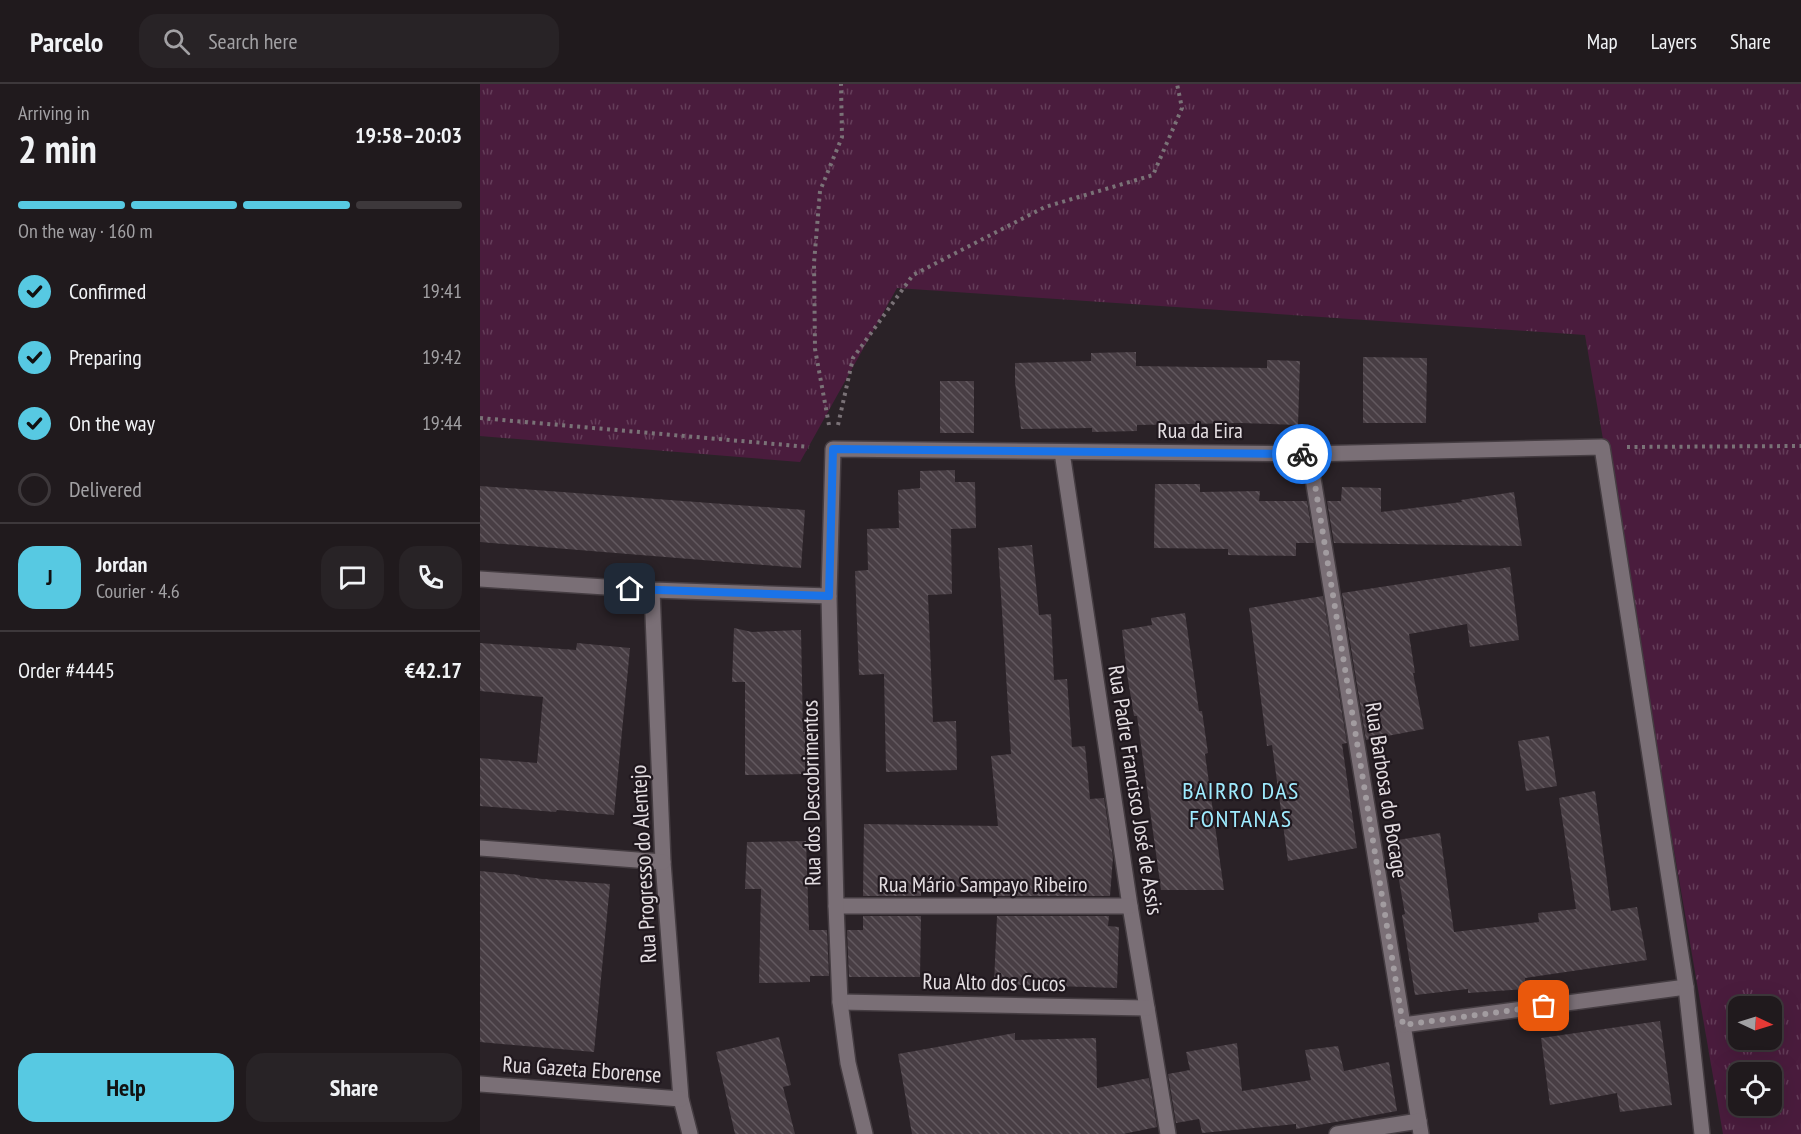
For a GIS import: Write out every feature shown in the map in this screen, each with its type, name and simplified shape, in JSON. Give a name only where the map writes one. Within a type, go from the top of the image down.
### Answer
[{"type":"street","name":"Rua da Eira","points":[[833,449],[1310,454],[1602,447]]},
{"type":"street","points":[[1602,447],[1686,987],[1702,1134]]},
{"type":"street","name":"Rua dos Descobrimentos","points":[[833,449],[829,596],[840,1002],[848,1063],[865,1134]]},
{"type":"street","name":"Rua Padre Francisco José de Assis","points":[[1062,452],[1130,906],[1168,1134]]},
{"type":"street","name":"Rua Barbosa do Bocage","points":[[1310,454],[1420,1128]]},
{"type":"street","points":[[480,579],[652,590],[829,596]]},
{"type":"street","name":"Rua Progresso do Alentejo","points":[[652,590],[663,862],[681,1099],[690,1134]]},
{"type":"street","points":[[480,848],[663,862]]},
{"type":"street","name":"Rua Mário Sampayo Ribeiro","points":[[836,906],[1130,906]]},
{"type":"street","points":[[1403,1025],[1686,987]]},
{"type":"street","name":"Rua Alto dos Cucos","points":[[840,1002],[1147,1008]]},
{"type":"street","name":"Rua Gazeta Eborense","points":[[480,1084],[681,1099]]},
{"type":"street","points":[[1337,1134],[1420,1128]]},
{"type":"path","points":[[833,449],[815,349],[814,263],[820,191],[842,137],[841,84]]},
{"type":"path","points":[[833,449],[853,358],[913,275],[1046,207],[1153,175],[1182,108],[1177,84]]},
{"type":"path","points":[[480,418],[833,449]]},
{"type":"path","points":[[1602,447],[1801,446]]},
{"type":"green space","points":[[480,84],[1801,84],[1801,1134],[1723,1134],[1585,335],[897,288],[800,462],[480,436]]},
{"type":"building","points":[[1136,352],[1136,366],[1267,368],[1267,360],[1300,361],[1298,425],[1240,423],[1137,425],[1137,431],[1092,432],[1092,428],[1021,429],[1015,363],[1091,361],[1091,353]]},
{"type":"building","points":[[1363,357],[1427,358],[1426,423],[1363,423]]},
{"type":"building","points":[[940,381],[974,381],[974,433],[940,433]]},
{"type":"building","points":[[955,470],[955,482],[975,482],[976,528],[951,529],[952,594],[928,595],[933,722],[956,721],[957,770],[886,772],[884,674],[859,675],[855,571],[868,570],[867,529],[899,528],[898,490],[920,488],[920,471]]},
{"type":"building","points":[[1155,484],[1200,484],[1200,492],[1260,491],[1259,501],[1307,501],[1314,543],[1296,543],[1296,556],[1228,555],[1228,549],[1154,548]]},
{"type":"building","points":[[480,486],[805,510],[801,568],[480,542]]},
{"type":"building","points":[[1342,487],[1381,488],[1381,512],[1462,502],[1461,500],[1514,492],[1522,546],[1334,543],[1327,501],[1341,501]]},
{"type":"building","points":[[1032,545],[1039,615],[1051,614],[1054,680],[1067,679],[1072,747],[1085,746],[1090,799],[1104,798],[1113,857],[1110,896],[997,896],[998,887],[921,886],[921,896],[863,896],[864,824],[998,826],[991,756],[1011,754],[998,548]]},
{"type":"building","points":[[1510,567],[1519,640],[1470,647],[1467,624],[1409,634],[1415,673],[1413,673],[1424,729],[1366,740],[1342,593]]},
{"type":"building","points":[[1323,596],[1347,743],[1342,744],[1357,848],[1288,861],[1272,745],[1267,746],[1249,608]]},
{"type":"building","points":[[1185,613],[1199,711],[1202,711],[1208,753],[1205,754],[1224,890],[1161,890],[1137,716],[1134,716],[1127,674],[1122,630],[1152,625],[1151,618]]},
{"type":"building","points":[[734,628],[752,632],[801,630],[805,774],[745,775],[745,682],[732,682]]},
{"type":"building","points":[[480,643],[576,650],[577,643],[630,648],[614,815],[480,806],[480,758],[537,763],[543,697],[480,691]]},
{"type":"building","points":[[1549,736],[1557,786],[1526,791],[1518,741]]},
{"type":"building","points":[[1595,791],[1611,911],[1637,907],[1647,960],[1525,978],[1526,989],[1468,993],[1468,989],[1415,995],[1402,915],[1405,914],[1392,841],[1440,833],[1454,932],[1539,922],[1538,913],[1576,909],[1559,798]]},
{"type":"building","points":[[806,841],[809,930],[827,930],[829,976],[810,976],[810,982],[759,983],[761,889],[745,889],[747,842]]},
{"type":"building","points":[[480,871],[610,884],[594,1052],[480,1042]]},
{"type":"building","points":[[863,916],[921,916],[920,977],[849,977],[847,930],[863,930]]},
{"type":"building","points":[[997,916],[1109,916],[1108,926],[1119,927],[1117,988],[994,984]]},
{"type":"building","points":[[1660,1021],[1672,1105],[1620,1112],[1617,1093],[1550,1105],[1541,1038]]},
{"type":"building","points":[[1015,1033],[1015,1040],[1096,1038],[1097,1088],[1149,1078],[1157,1127],[1123,1134],[912,1134],[898,1054]]},
{"type":"building","points":[[779,1037],[791,1085],[783,1087],[795,1134],[735,1134],[716,1052]]},
{"type":"building","points":[[1237,1043],[1242,1091],[1311,1080],[1305,1050],[1338,1046],[1344,1071],[1389,1062],[1397,1111],[1296,1129],[1296,1124],[1202,1133],[1199,1119],[1176,1123],[1168,1074],[1190,1070],[1186,1052]]},
{"type":"way so far","points":[[1302,454],[1310,454],[1403,1025],[1544,1006]]},
{"type":"district","name":"BAIRRO DAS FONTANAS","points":[[1241,805]]},
{"type":"route","points":[[630,589],[829,596],[833,449],[1302,454]]}]
